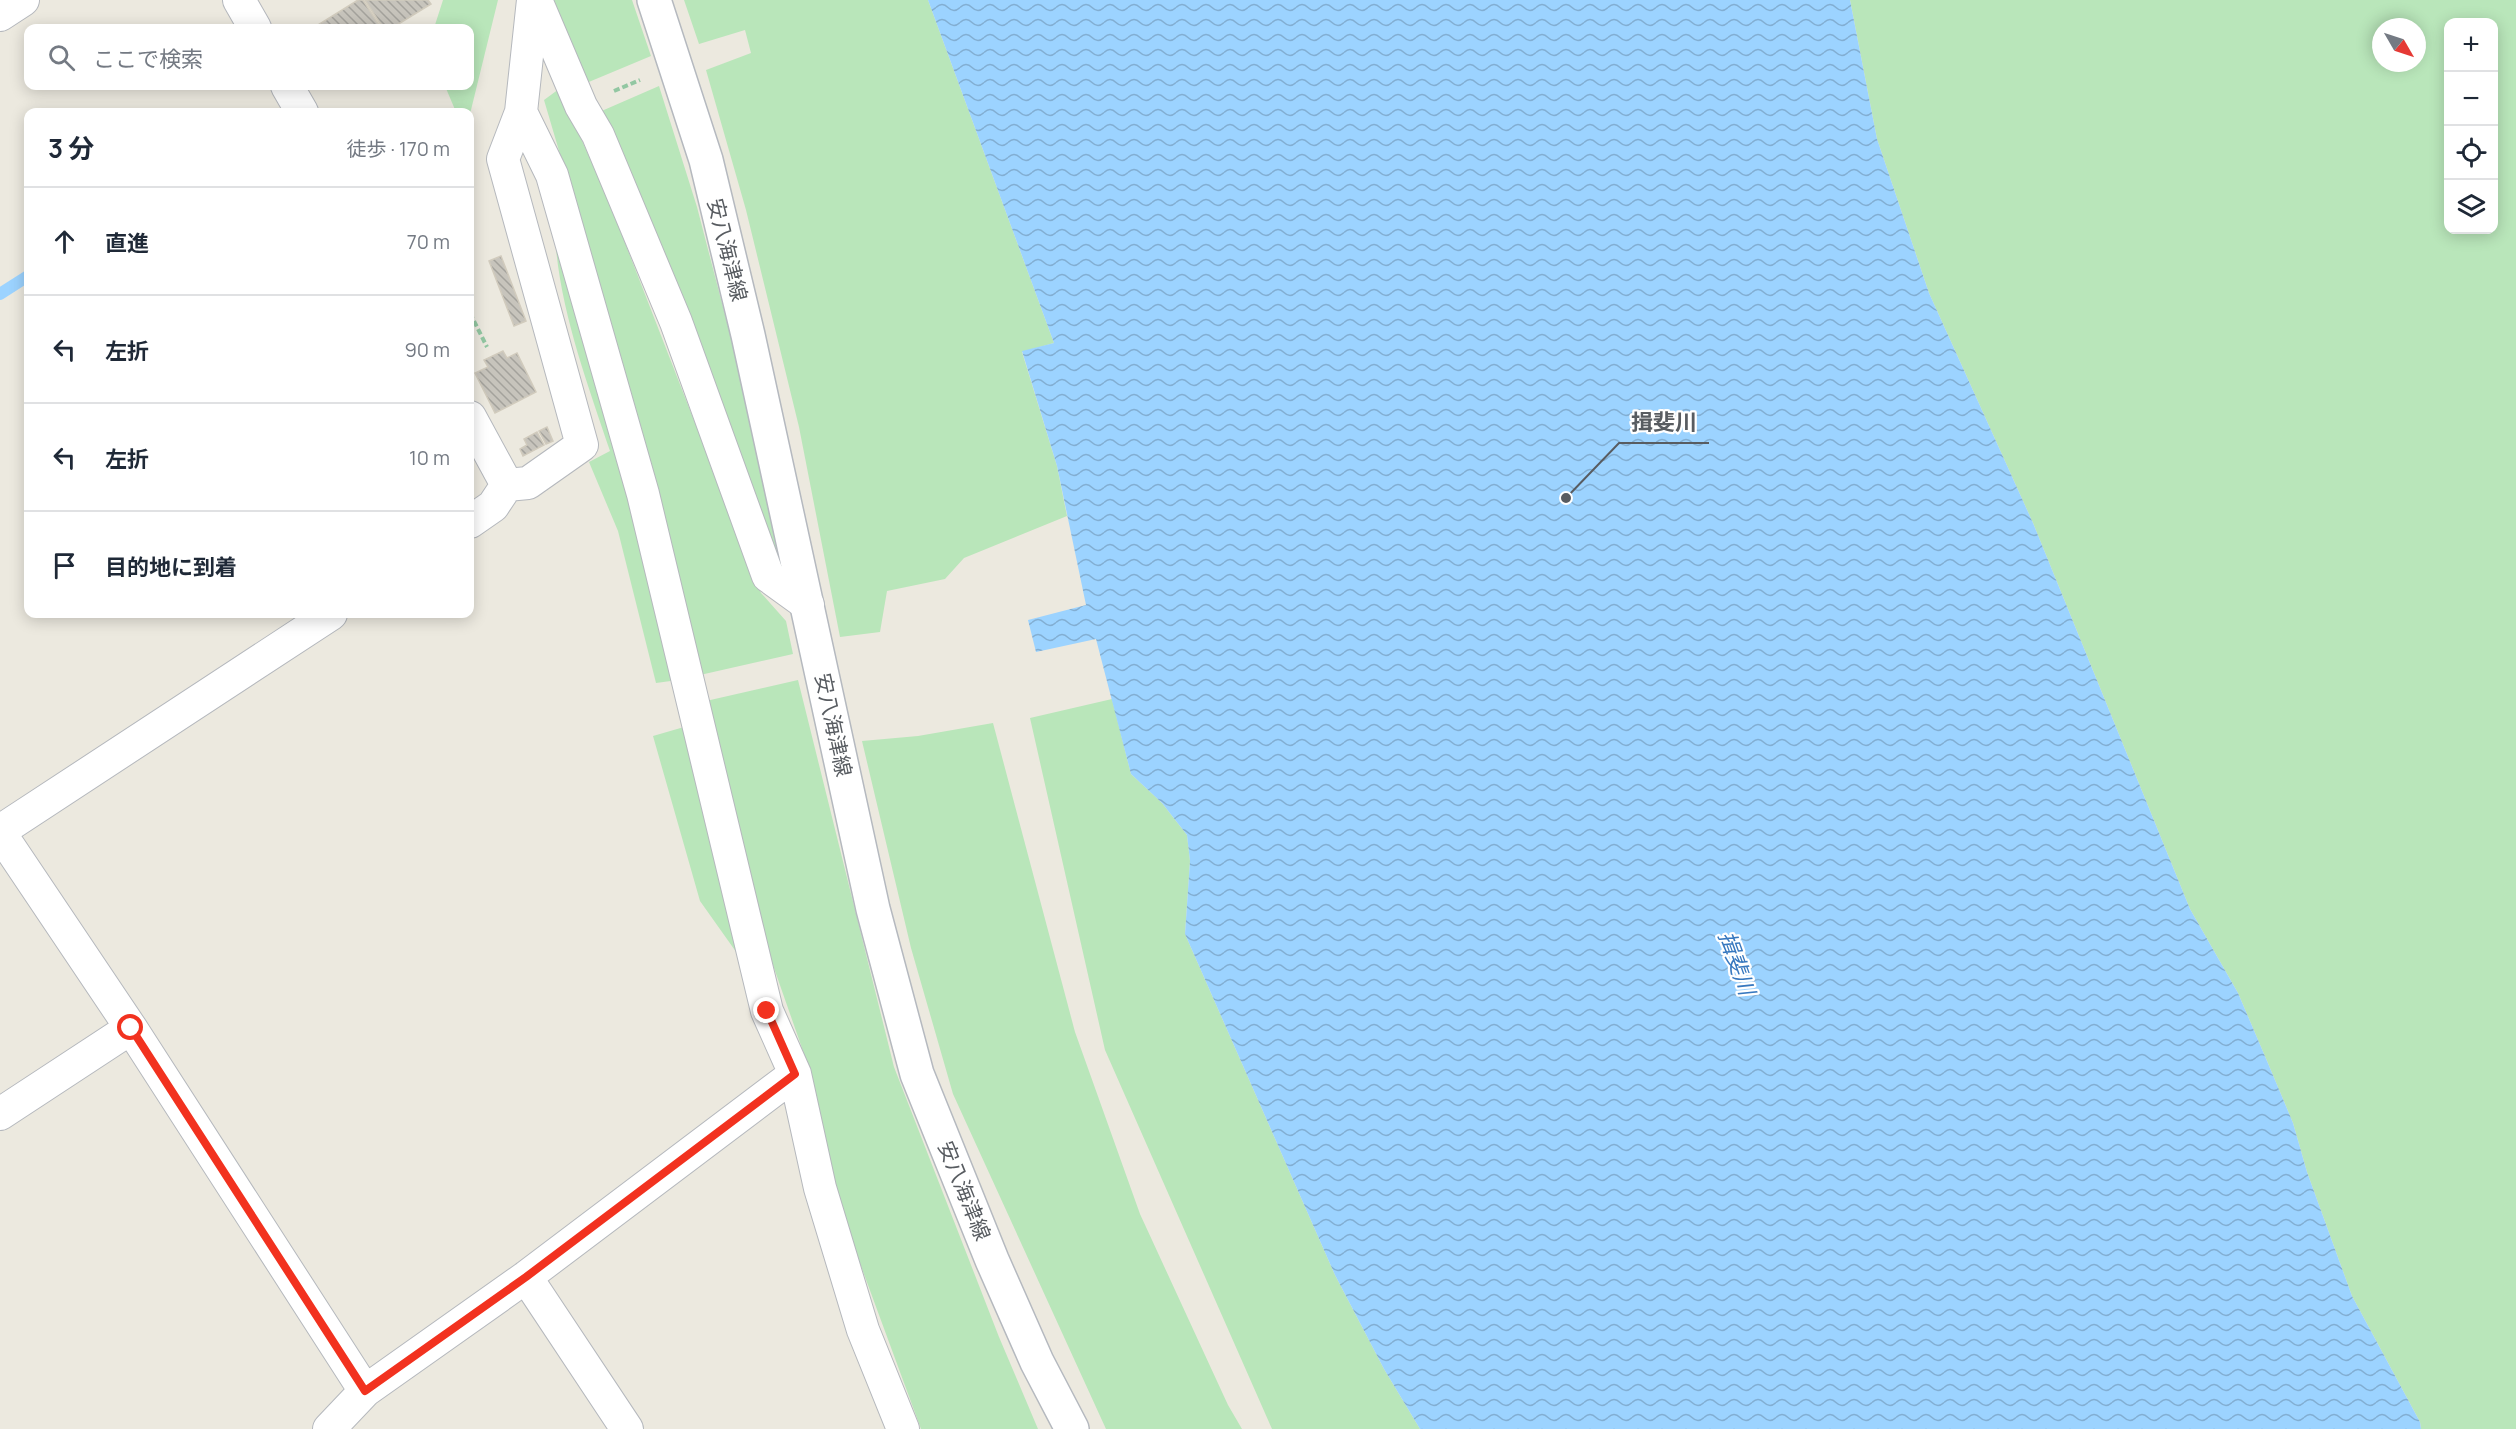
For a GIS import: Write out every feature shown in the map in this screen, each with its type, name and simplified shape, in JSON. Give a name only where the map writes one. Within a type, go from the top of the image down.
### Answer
[{"type":"main road","name":"安八海津線","points":[[654,0],[705,160],[748,336],[873,909],[917,1074],[992,1260],[1037,1362],[1072,1429]]},
{"type":"street","points":[[0,15],[23,0]]},
{"type":"street","points":[[239,0],[253,24]]},
{"type":"street","points":[[535,0],[581,106],[598,135],[676,322],[768,576],[808,605]]},
{"type":"street","points":[[507,484],[528,483],[582,445],[503,159],[521,112],[535,0]]},
{"type":"street","points":[[288,90],[300,108]]},
{"type":"street","points":[[521,112],[552,175],[617,402],[686,668],[767,1011],[795,1074],[820,1188],[856,1308],[903,1429]]},
{"type":"street","points":[[474,424],[507,484]]},
{"type":"street","points":[[474,519],[493,506],[507,484]]},
{"type":"street","points":[[325,618],[0,832],[131,1028],[365,1391]]},
{"type":"street","points":[[0,1114],[131,1028]]},
{"type":"street","points":[[329,1429],[365,1391],[526,1277],[795,1074]]},
{"type":"street","points":[[526,1277],[627,1429]]},
{"type":"path","points":[[581,106],[675,65]]},
{"type":"path","points":[[474,321],[487,347]]},
{"type":"green space","points":[[443,0],[498,0],[471,108],[454,108],[447,90],[474,90],[474,24],[435,24]]},
{"type":"green space","points":[[550,0],[632,0],[651,56],[584,84]]},
{"type":"green space","points":[[684,0],[928,0],[1054,343],[1022,352],[1057,466],[1067,516],[964,558],[945,579],[887,591],[880,632],[840,637],[799,427],[746,210],[706,70],[751,53],[745,30],[699,44]]},
{"type":"green space","points":[[1850,0],[2516,0],[2516,1429],[2421,1429],[2420,1422],[2352,1296],[2307,1172],[2293,1123],[2238,993],[2190,909],[2033,523],[1929,293],[1877,139]]},
{"type":"green space","points":[[659,86],[697,207],[738,365],[779,558],[682,309],[597,113]]},
{"type":"green space","points":[[559,89],[608,199],[761,593],[786,621],[793,654],[700,675],[643,435],[544,100]]},
{"type":"green space","points":[[555,235],[678,680],[656,683],[618,531],[589,462],[610,451],[568,317]]},
{"type":"green space","points":[[798,680],[894,1067],[999,1337],[1038,1429],[921,1429],[840,1209],[810,1071],[753,908],[706,701]]},
{"type":"green space","points":[[1112,699],[1131,774],[1162,803],[1187,835],[1190,861],[1185,934],[1335,1275],[1384,1369],[1420,1429],[1272,1429],[1105,1050],[1030,718]]},
{"type":"green space","points":[[993,723],[1075,1032],[1140,1214],[1228,1405],[1242,1429],[1106,1429],[953,1094],[911,948],[862,741],[918,736]]},
{"type":"green space","points":[[684,727],[739,956],[700,901],[653,736]]},
{"type":"water","points":[[928,0],[1850,0],[1877,139],[1929,293],[2033,523],[2190,909],[2238,993],[2267,1061],[2293,1123],[2307,1172],[2352,1296],[2420,1422],[2421,1429],[1420,1429],[1384,1369],[1335,1275],[1185,934],[1190,861],[1187,835],[1162,803],[1131,774],[1096,639],[1036,652],[1028,620],[1086,605],[1057,466],[1022,351],[1054,343]]},
{"type":"building","points":[[358,0],[363,0],[378,24],[319,24]]},
{"type":"building","points":[[365,0],[428,0],[431,4],[398,24],[380,24]]},
{"type":"building","points":[[501,256],[526,321],[514,326],[489,261]]},
{"type":"building","points":[[503,351],[507,358],[517,353],[536,392],[495,413],[475,373],[488,367],[484,360]]},
{"type":"building","points":[[547,427],[553,441],[546,444],[539,431]]},
{"type":"building","points":[[537,432],[544,445],[523,456],[520,449],[527,445],[524,439]]},
{"type":"waterway","points":[[0,294],[24,279]]},
{"type":"place","name":"揖斐川","points":[[1566,498]]},
{"type":"route","points":[[131,1028],[365,1391],[526,1277],[795,1074],[767,1011]]}]
